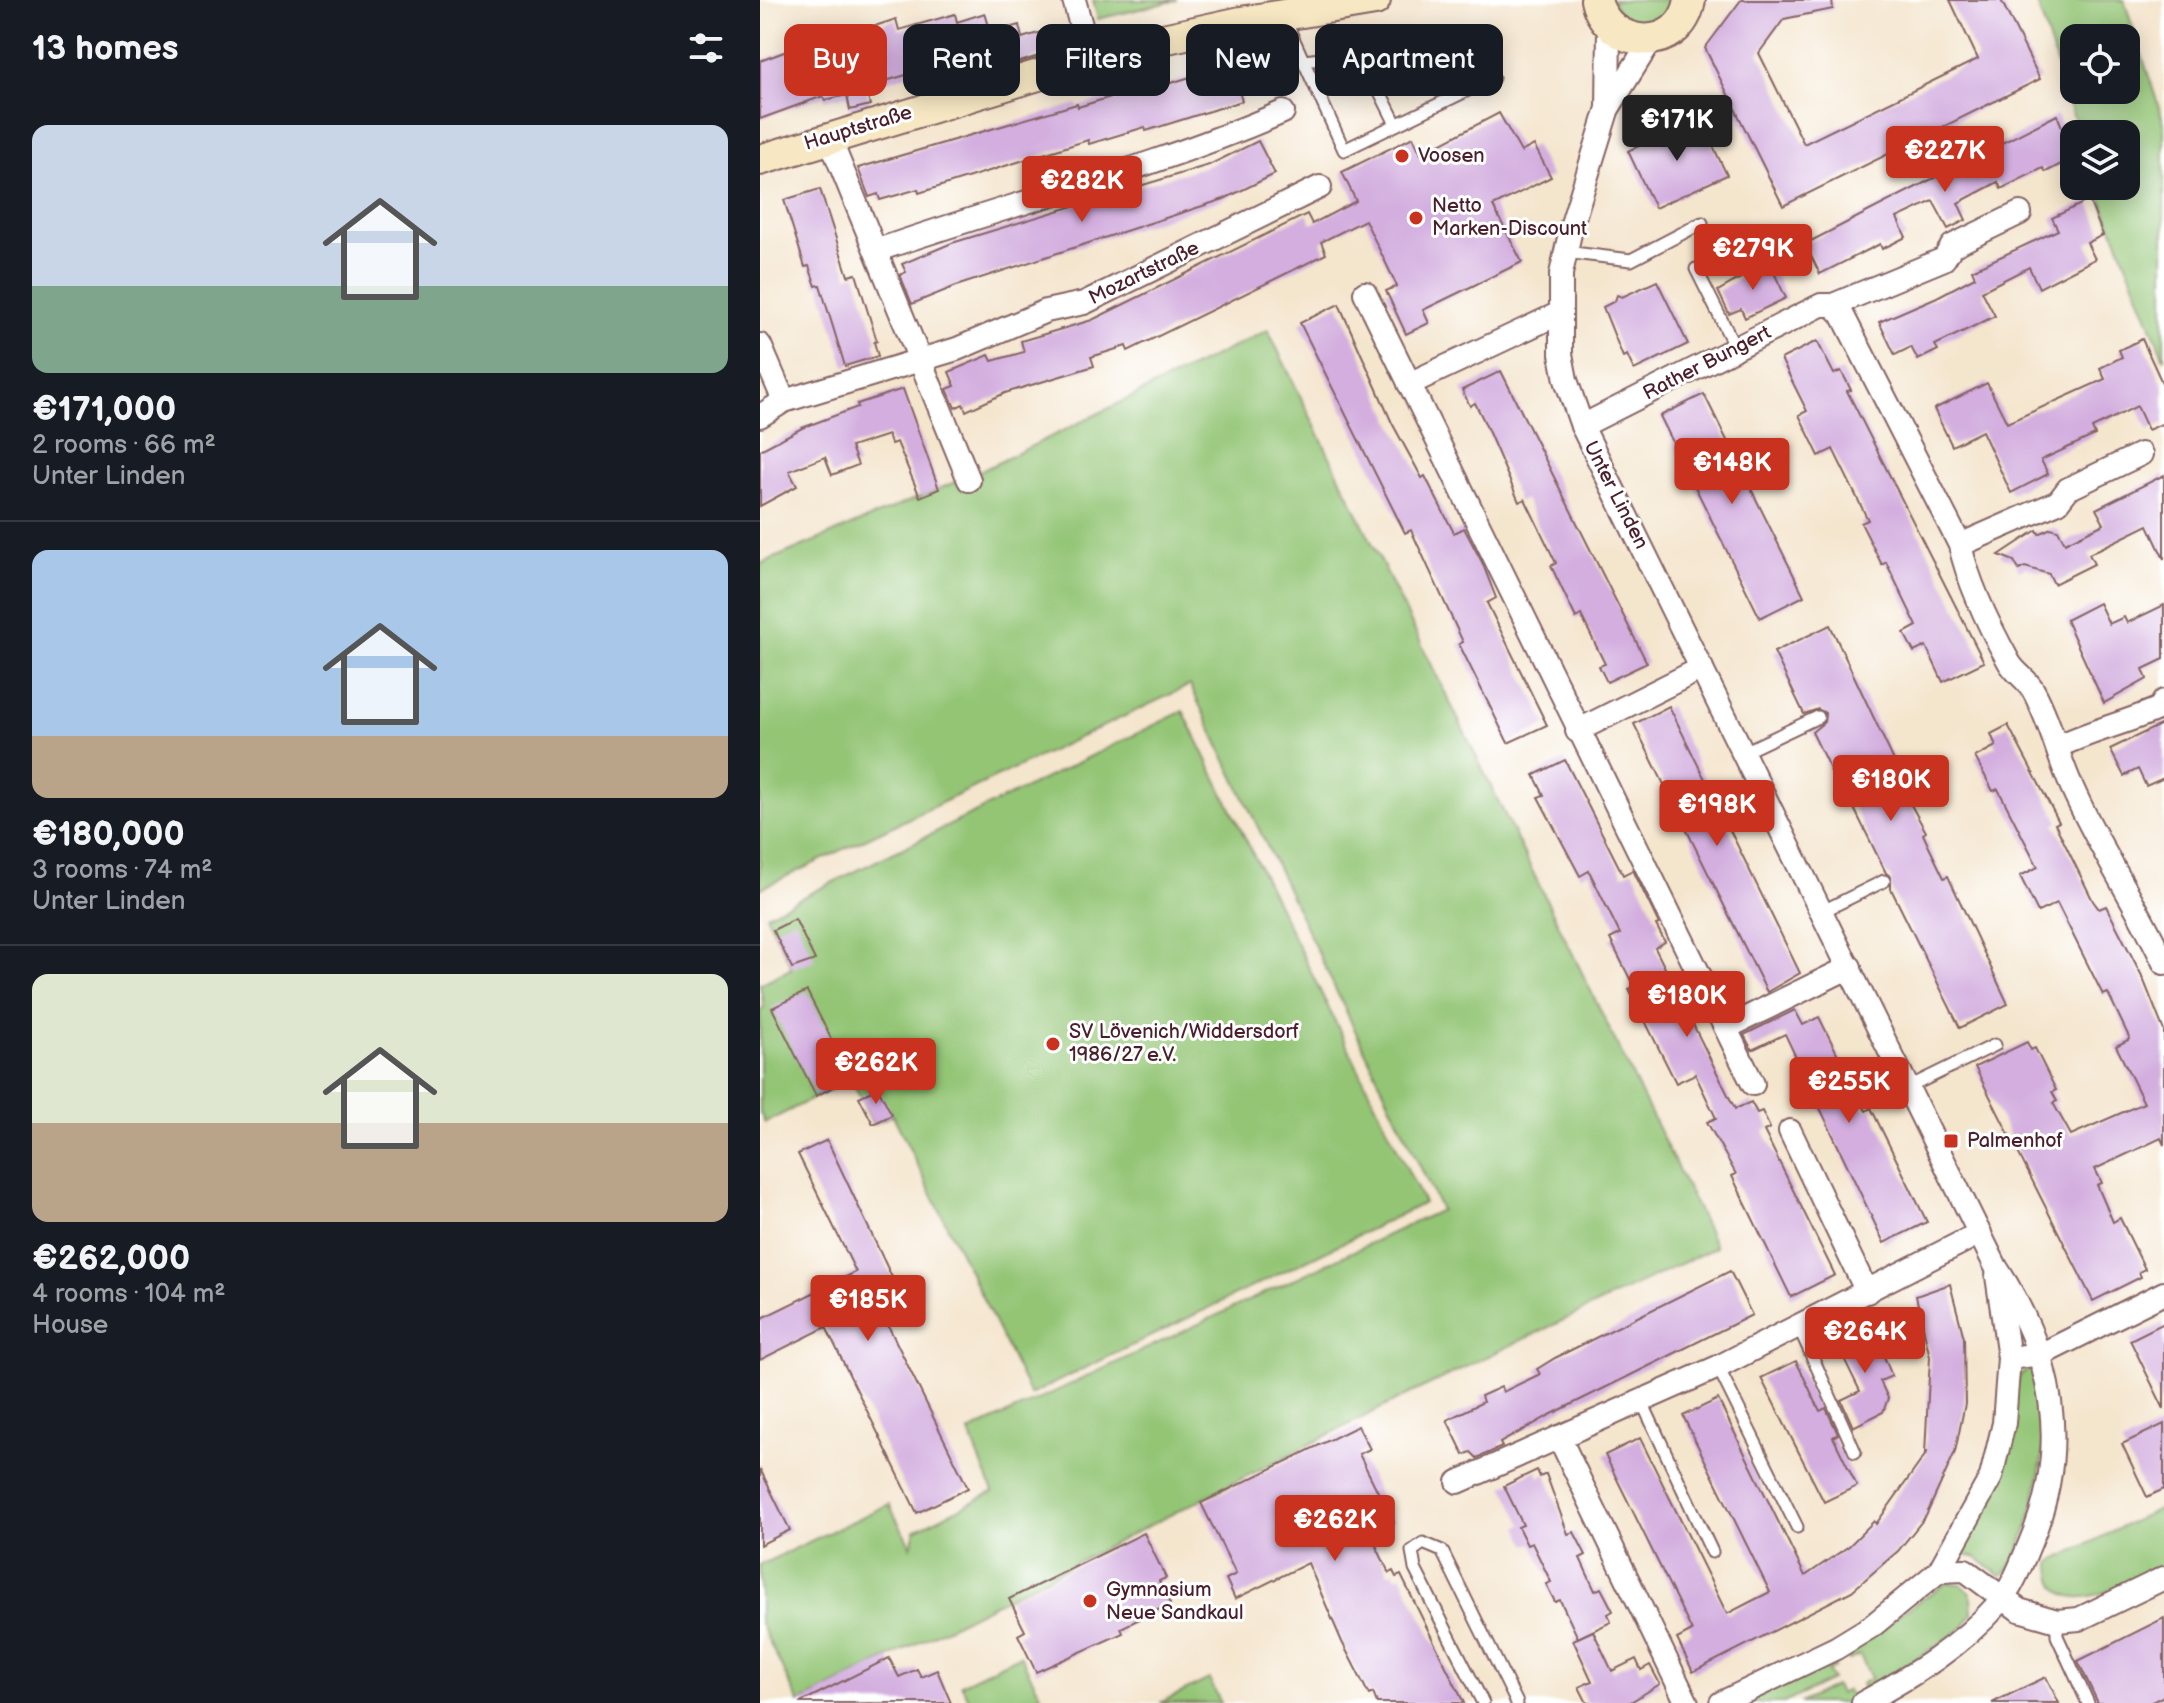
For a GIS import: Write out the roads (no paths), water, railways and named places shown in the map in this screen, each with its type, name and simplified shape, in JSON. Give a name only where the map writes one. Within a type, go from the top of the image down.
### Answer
[{"type":"street","points":[[1074,0],[1081,24]]},
{"type":"street","name":"Hauptstraße","points":[[1170,40],[1283,15],[1375,0]]},
{"type":"street","points":[[1596,0],[1609,27],[1629,39],[1651,40],[1676,28],[1690,0]]},
{"type":"street","name":"Unter Linden","points":[[1608,108],[1609,27]]},
{"type":"street","name":"Unter Linden","points":[[1651,40],[1608,108],[1564,252],[1560,313],[1566,380],[1582,426],[1996,1267],[2021,1305],[2042,1354],[2052,1416],[2048,1485],[2040,1520],[2002,1600],[1957,1645],[1918,1673],[1863,1703]]},
{"type":"street","name":"Hauptstraße","points":[[760,160],[1036,74]]},
{"type":"street","points":[[878,250],[978,215],[1202,147],[1283,112]]},
{"type":"street","points":[[829,137],[878,250],[918,360],[969,480]]},
{"type":"street","name":"Mozartstraße","points":[[760,416],[784,401],[957,349],[1046,311],[1084,303],[1320,187]]},
{"type":"street","name":"Rather Bungert","points":[[1582,426],[1821,305],[1833,305],[1944,259],[1952,246],[2020,213]]},
{"type":"street","points":[[1365,293],[1517,599],[1577,731],[1728,1027],[1753,1084]]},
{"type":"street","points":[[1833,305],[1842,314],[1960,545],[1966,572],[2011,665],[2032,687],[2059,746],[2069,782],[2111,868],[2132,896],[2162,952]]},
{"type":"street","points":[[1409,384],[1560,313]]},
{"type":"street","points":[[760,345],[784,401]]},
{"type":"street","points":[[1960,545],[2058,502],[2068,489],[2141,454]]},
{"type":"street","points":[[1577,731],[1702,668]]},
{"type":"street","points":[[2059,746],[2101,727],[2116,727],[2160,708],[2164,701]]},
{"type":"street","points":[[1728,1027],[1850,967]]},
{"type":"street","points":[[1790,1131],[1867,1292]]},
{"type":"street","points":[[1458,1482],[1718,1367],[1980,1233]]},
{"type":"street","name":"Unter Linden","points":[[1721,1703],[1860,1633],[1906,1601],[1939,1571],[1991,1477],[2004,1423],[2009,1358],[1996,1267]]},
{"type":"street","points":[[2009,1358],[2042,1354],[2164,1293]]},
{"type":"street","points":[[1559,1437],[1687,1703]]},
{"type":"street","points":[[1939,1571],[1965,1570],[2002,1600],[2039,1618],[2057,1621],[2079,1619],[2164,1578]]},
{"type":"lane","points":[[1283,15],[1344,150],[1455,96]]},
{"type":"lane","points":[[1304,61],[1315,60]]},
{"type":"lane","points":[[1382,96],[1396,124]]},
{"type":"lane","points":[[1564,252],[1631,260],[1702,223]]},
{"type":"lane","points":[[1696,269],[1736,349]]},
{"type":"lane","points":[[1744,752],[1818,717]]},
{"type":"lane","points":[[1823,911],[1884,881]]},
{"type":"lane","points":[[1909,1087],[1995,1045]]},
{"type":"lane","points":[[1798,1325],[1855,1452]]},
{"type":"lane","points":[[1718,1367],[1797,1527]]},
{"type":"lane","points":[[1641,1400],[1712,1552]]},
{"type":"lane","points":[[1483,1703],[1415,1569],[1412,1551],[1423,1543],[1442,1551],[1517,1703]]},
{"type":"lane","points":[[2057,1621],[2057,1636],[2088,1703]]},
{"type":"place","name":"Voosen","points":[[1402,156]]},
{"type":"place","name":"Netto Marken-Discount","points":[[1416,218]]},
{"type":"place","name":"SV Lövenich/Widdersdorf 1986/27 e.V.","points":[[1053,1044]]},
{"type":"place","name":"Palmenhof","points":[[1951,1141]]},
{"type":"place","name":"Gymnasium Neue Sandkaul","points":[[1090,1601]]}]
